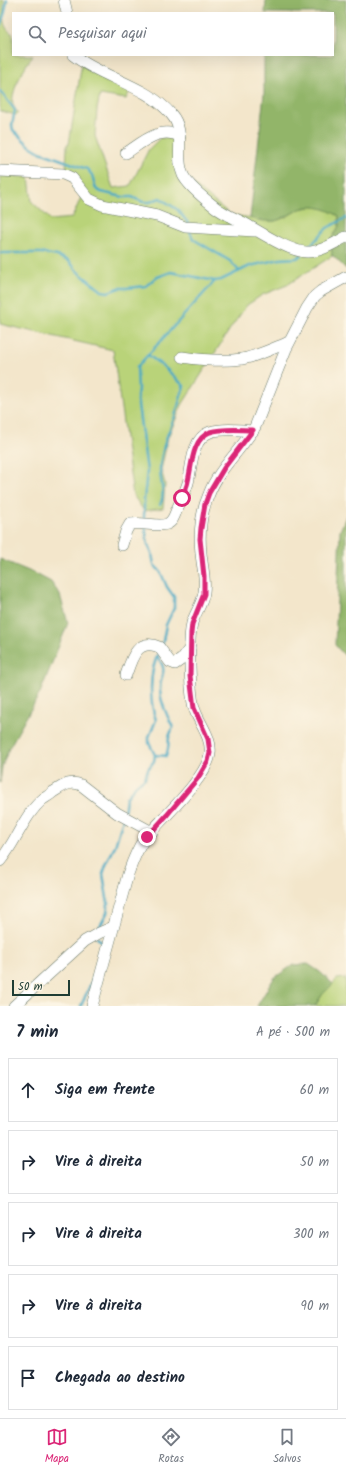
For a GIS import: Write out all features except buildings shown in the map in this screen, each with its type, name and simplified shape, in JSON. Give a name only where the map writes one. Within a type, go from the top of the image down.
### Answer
[{"type":"street","points":[[64,0],[67,12]]},
{"type":"street","points":[[75,56],[157,101],[174,118],[178,126],[180,136],[181,167],[186,180],[215,207],[259,232],[305,252],[323,248],[346,237]]},
{"type":"street","points":[[126,153],[155,135],[168,132],[180,136]]},
{"type":"street","points":[[0,171],[62,174],[72,178],[89,198],[95,202],[118,209],[157,216],[186,227],[259,232]]},
{"type":"street","points":[[92,1006],[128,874],[142,843],[198,778],[208,761],[210,753],[208,739],[196,713],[193,702],[190,648],[192,624],[204,594],[204,576],[200,539],[205,504],[209,493],[224,468],[253,430],[289,342],[307,308],[315,296],[346,277]]},
{"type":"street","points":[[182,357],[216,360],[242,359],[289,342]]},
{"type":"street","points":[[122,545],[126,531],[130,524],[165,524],[170,522],[182,498],[188,482],[196,447],[202,437],[211,432],[218,431],[253,430]]},
{"type":"street","points":[[126,675],[136,650],[141,647],[152,645],[160,647],[170,662],[175,664],[182,659],[190,648]]},
{"type":"street","points":[[0,861],[34,808],[43,799],[67,784],[77,783],[81,785],[117,813],[152,832]]},
{"type":"street","points":[[14,1006],[86,941],[113,927]]},
{"type":"green space","points":[[0,0],[4,0],[4,24],[12,33],[12,56],[32,56],[22,72],[14,93],[13,105],[18,113],[16,115],[0,111]]},
{"type":"green space","points":[[266,0],[346,0],[346,269],[332,256],[331,240],[339,226],[339,216],[334,213],[324,209],[309,207],[298,210],[275,221],[262,221],[250,218],[264,94],[264,56],[334,56],[334,12],[265,12]]},
{"type":"green space","points":[[82,63],[132,87],[126,99],[100,95],[97,109],[95,136],[113,188],[130,186],[149,149],[160,138],[175,137],[184,177],[231,215],[274,221],[286,217],[299,209],[315,206],[328,210],[339,216],[339,226],[331,240],[332,256],[287,285],[262,295],[247,305],[182,405],[168,437],[161,470],[165,484],[163,508],[144,511],[133,495],[113,350],[0,324],[0,176],[29,177],[32,202],[51,220],[72,218],[83,193],[66,173],[67,144],[69,144]]},
{"type":"green space","points":[[346,516],[346,657],[335,645],[340,531]]},
{"type":"green space","points":[[0,559],[51,582],[60,595],[68,623],[40,693],[9,748],[2,767],[0,783]]},
{"type":"green space","points":[[308,964],[320,972],[333,984],[322,995],[315,1006],[257,1006],[274,978],[293,965]]},
{"type":"green space","points":[[346,978],[346,1006],[315,1006],[322,995],[337,979]]},
{"type":"waterway","points":[[0,26],[7,0]]},
{"type":"waterway","points":[[0,91],[15,110],[12,125],[13,130],[30,146],[40,152],[87,169],[92,175],[96,189],[101,192],[123,197],[132,197],[143,202],[150,202],[160,198],[178,210],[188,223]]},
{"type":"waterway","points":[[305,248],[313,243],[327,228],[346,218]]},
{"type":"waterway","points":[[190,231],[193,239],[230,261],[239,271]]},
{"type":"waterway","points":[[0,253],[42,253],[57,256],[69,261],[78,272],[102,291],[108,292],[119,288],[146,286],[155,278],[171,272],[215,281],[221,280],[250,266],[280,259],[297,258],[301,255]]},
{"type":"waterway","points":[[144,520],[144,500],[147,471],[137,397],[137,367],[215,281]]},
{"type":"waterway","points":[[148,355],[164,367],[184,386],[161,456],[160,474],[163,496],[160,505]]},
{"type":"waterway","points":[[145,527],[148,545],[152,554],[154,565],[160,571],[167,587],[174,597],[174,608],[166,625],[162,646]]},
{"type":"waterway","points":[[124,814],[126,798],[136,785],[145,778],[148,769],[154,761],[155,755],[149,743],[149,737],[156,720],[152,704],[151,686],[153,668],[159,653]]},
{"type":"waterway","points":[[155,755],[166,756],[169,737],[173,727],[162,701],[160,685],[163,667],[157,656]]},
{"type":"waterway","points":[[99,928],[107,913],[108,904],[103,874],[115,846],[123,819]]},
{"type":"waterway","points":[[97,938],[102,943],[102,951]]},
{"type":"waterway","points":[[81,1006],[97,969]]},
{"type":"route","points":[[147,837],[198,778],[208,761],[210,747],[194,708],[190,676],[192,624],[204,594],[205,586],[200,539],[201,528],[205,504],[209,493],[224,468],[251,435],[253,430],[218,431],[211,432],[202,437],[196,447],[188,482],[182,498]]}]
